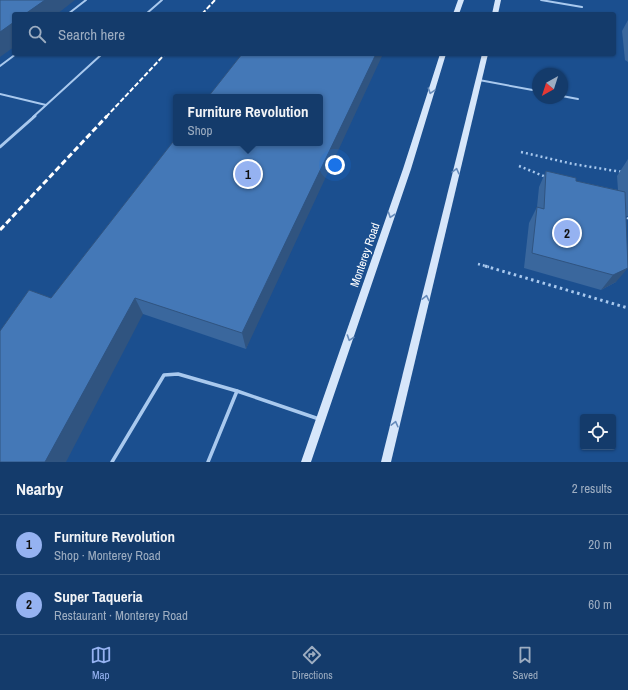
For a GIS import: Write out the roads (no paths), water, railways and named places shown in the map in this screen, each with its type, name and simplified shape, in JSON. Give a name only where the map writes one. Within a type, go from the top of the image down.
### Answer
[{"type":"main road","points":[[457,12],[460,0]]},
{"type":"main road","points":[[495,12],[498,0]]},
{"type":"main road","name":"Monterey Road","points":[[306,462],[407,169],[442,56]]},
{"type":"main road","points":[[386,462],[484,56]]},
{"type":"lane","points":[[71,12],[86,0]]},
{"type":"lane","points":[[148,12],[162,0]]},
{"type":"lane","points":[[541,0],[582,7]]},
{"type":"lane","points":[[0,66],[13,56]]},
{"type":"lane","points":[[0,146],[100,56]]},
{"type":"lane","points":[[478,79],[532,90]]},
{"type":"lane","points":[[0,94],[46,104]]},
{"type":"lane","points":[[568,97],[578,99]]},
{"type":"lane","points":[[112,462],[164,376],[178,374],[237,391],[321,420]]},
{"type":"lane","points":[[208,462],[237,391]]},
{"type":"railway","points":[[204,12],[215,0]]},
{"type":"railway","points":[[106,117],[163,56]]},
{"type":"railway","points":[[0,230],[107,116]]},
{"type":"place","name":"Furniture Revolution","points":[[248,174]]},
{"type":"place","name":"Super Taqueria","points":[[567,233]]}]
